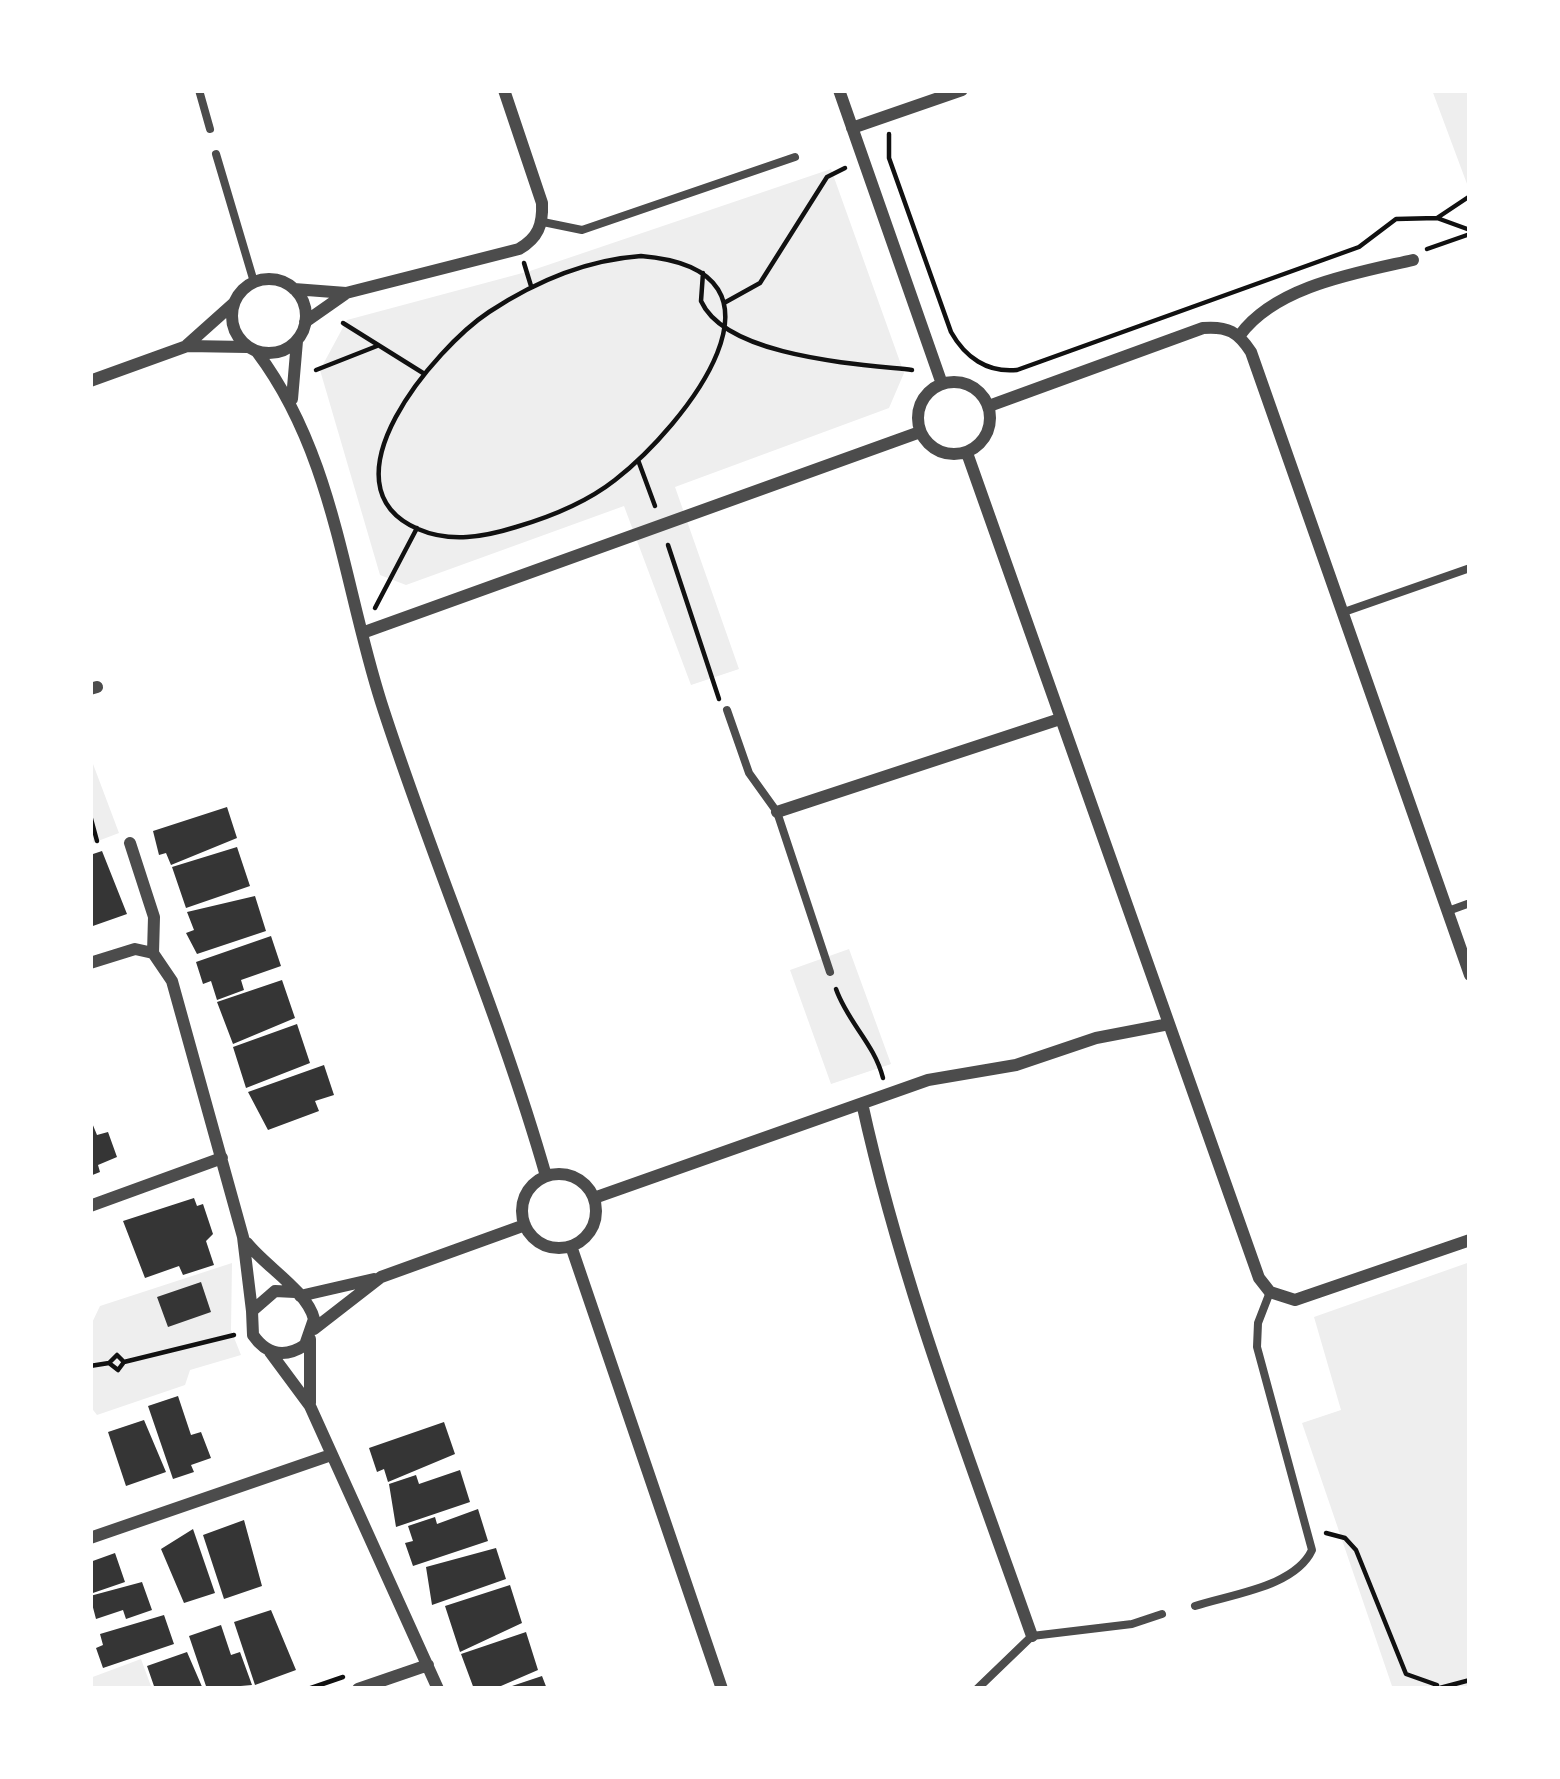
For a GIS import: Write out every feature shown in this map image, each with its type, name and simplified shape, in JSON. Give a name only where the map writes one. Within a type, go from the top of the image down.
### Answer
[{"type":"street","points":[[187,346],[254,282],[275,280],[294,289],[346,293],[522,248],[543,222],[504,90]]},
{"type":"street","points":[[839,90],[942,384]]},
{"type":"street","points":[[852,128],[962,90]]},
{"type":"street","points":[[1240,334],[1253,317],[1276,302],[1413,260]]},
{"type":"street","points":[[292,400],[297,340],[305,322],[304,304],[294,289]]},
{"type":"street","points":[[305,322],[346,293]]},
{"type":"street","points":[[234,302],[233,327],[292,400],[327,492],[362,633],[546,1176]]},
{"type":"street","points":[[989,406],[1203,328],[1222,326],[1240,334],[1251,352],[1470,975]]},
{"type":"street","points":[[90,381],[187,346],[280,352],[297,340]]},
{"type":"street","points":[[942,384],[968,384],[989,406],[989,431],[967,453],[942,453],[920,432],[920,406],[942,384]]},
{"type":"street","points":[[362,633],[920,432]]},
{"type":"street","points":[[967,453],[1259,1278],[1281,1299],[1309,1298],[1470,1240]]},
{"type":"street","points":[[777,812],[1060,719]]},
{"type":"street","points":[[130,843],[154,917],[153,953],[172,981],[243,1237],[253,1335],[310,1406],[438,1689]]},
{"type":"street","points":[[90,963],[135,949],[153,953]]},
{"type":"street","points":[[594,1198],[887,1094],[1169,1024]]},
{"type":"street","points":[[862,1102],[885,1208],[917,1310],[1032,1636]]},
{"type":"street","points":[[90,1206],[222,1158]]},
{"type":"street","points":[[568,1175],[594,1198],[595,1221],[571,1246],[548,1247],[525,1225],[528,1191],[546,1176],[568,1175]]},
{"type":"street","points":[[252,1311],[274,1291],[298,1294],[381,1277],[525,1225]]},
{"type":"street","points":[[243,1237],[312,1310],[310,1406]]},
{"type":"street","points":[[571,1246],[722,1689]]},
{"type":"street","points":[[270,1352],[288,1354],[381,1277]]},
{"type":"street","points":[[90,1538],[331,1455]]},
{"type":"street","points":[[358,1689],[428,1665]]},
{"type":"lane","points":[[199,90],[210,128]]},
{"type":"lane","points":[[216,154],[254,282]]},
{"type":"lane","points":[[543,222],[582,230],[795,157]]},
{"type":"lane","points":[[1342,613],[1470,568]]},
{"type":"lane","points":[[727,710],[748,773],[777,812],[830,972]]},
{"type":"lane","points":[[1448,911],[1470,904]]},
{"type":"lane","points":[[1195,1606],[1304,1566],[1311,1536],[1265,1392],[1257,1347],[1258,1323],[1270,1292]]},
{"type":"lane","points":[[977,1689],[1032,1636],[1132,1624],[1162,1614]]},
{"type":"path","points":[[887,129],[889,158],[951,332],[963,351],[986,366],[1017,370],[1359,247],[1405,216],[1437,218],[1470,232]]},
{"type":"path","points":[[724,303],[760,283],[827,177],[845,168]]},
{"type":"path","points":[[1437,218],[1470,196]]},
{"type":"path","points":[[1413,260],[1437,241],[1470,232]]},
{"type":"path","points":[[620,257],[663,257],[704,273],[724,303],[724,328],[695,401],[638,460],[584,499],[515,528],[470,537],[417,528],[387,506],[380,467],[394,419],[423,373],[474,323],[531,286],[580,266],[620,257]]},
{"type":"path","points":[[523,260],[531,286]]},
{"type":"path","points":[[704,273],[701,301],[724,328],[786,352],[912,370]]},
{"type":"path","points":[[343,323],[423,373]]},
{"type":"path","points":[[316,370],[376,346]]},
{"type":"path","points":[[952,358],[963,351]]},
{"type":"path","points":[[638,460],[700,647],[727,710]]},
{"type":"path","points":[[362,633],[417,528]]},
{"type":"path","points":[[90,815],[97,841]]},
{"type":"path","points":[[830,972],[851,1023],[878,1058],[887,1094]]},
{"type":"path","points":[[90,1366],[110,1364],[118,1370],[124,1362],[235,1338],[233,1321]]},
{"type":"path","points":[[1311,1536],[1334,1533],[1356,1550],[1396,1659],[1406,1674],[1437,1687],[1470,1680]]},
{"type":"path","points":[[308,1689],[347,1676]]},
{"type":"shaded area","points":[[1432,90],[1470,90],[1470,192]]},
{"type":"shaded area","points":[[831,169],[904,373],[889,408],[675,487],[739,669],[691,685],[624,506],[406,585],[380,575],[320,370],[347,320],[530,271]]},
{"type":"shaded area","points":[[90,756],[119,833],[90,844]]},
{"type":"shaded area","points":[[849,949],[891,1064],[831,1084],[790,970]]},
{"type":"shaded area","points":[[1470,1262],[1470,1689],[1393,1689],[1302,1423],[1341,1410],[1314,1317]]},
{"type":"shaded area","points":[[232,1263],[231,1330],[241,1355],[190,1370],[185,1385],[97,1415],[90,1406],[90,1327],[100,1306]]},
{"type":"shaded area","points":[[141,1659],[152,1689],[90,1689],[90,1678]]},
{"type":"building","points":[[227,807],[237,838],[171,865],[166,853],[159,855],[153,831]]},
{"type":"building","points":[[237,847],[250,886],[186,908],[172,867]]},
{"type":"building","points":[[102,851],[127,914],[90,927],[90,855]]},
{"type":"building","points":[[255,896],[266,931],[197,954],[186,933],[194,930],[187,912]]},
{"type":"building","points":[[271,936],[281,966],[241,980],[244,990],[217,1000],[211,981],[203,984],[196,962]]},
{"type":"building","points":[[282,980],[295,1018],[233,1044],[217,1002]]},
{"type":"building","points":[[297,1024],[310,1063],[246,1088],[233,1047]]},
{"type":"building","points":[[324,1065],[334,1095],[315,1101],[319,1111],[268,1130],[248,1092]]},
{"type":"building","points":[[90,1118],[97,1135],[108,1132],[117,1157],[98,1165],[100,1172],[90,1176]]},
{"type":"building","points":[[194,1198],[197,1206],[203,1204],[213,1234],[206,1241],[214,1265],[183,1275],[179,1266],[145,1278],[123,1221]]},
{"type":"building","points":[[201,1282],[211,1312],[168,1327],[157,1297]]},
{"type":"building","points":[[178,1396],[191,1435],[201,1432],[211,1458],[191,1465],[194,1472],[173,1479],[148,1406]]},
{"type":"building","points":[[144,1420],[166,1472],[126,1486],[108,1432]]},
{"type":"building","points":[[444,1422],[455,1454],[388,1482],[384,1469],[377,1472],[369,1448]]},
{"type":"building","points":[[460,1470],[470,1502],[396,1527],[389,1484],[416,1475],[419,1484]]},
{"type":"building","points":[[478,1509],[488,1541],[413,1566],[405,1543],[413,1541],[408,1526],[435,1517],[437,1524]]},
{"type":"building","points":[[244,1520],[262,1586],[224,1599],[203,1535]]},
{"type":"building","points":[[193,1529],[215,1593],[184,1603],[161,1549]]},
{"type":"building","points":[[496,1548],[506,1579],[432,1605],[426,1567]]},
{"type":"building","points":[[115,1553],[125,1582],[90,1594],[90,1562]]},
{"type":"building","points":[[142,1582],[152,1610],[126,1619],[123,1610],[96,1619],[90,1596]]},
{"type":"building","points":[[510,1585],[522,1623],[460,1652],[445,1606]]},
{"type":"building","points":[[271,1610],[296,1670],[255,1685],[234,1622]]},
{"type":"building","points":[[164,1615],[174,1644],[103,1668],[96,1648],[103,1645],[100,1634]]},
{"type":"building","points":[[221,1625],[231,1655],[240,1652],[252,1685],[207,1689],[189,1636]]},
{"type":"building","points":[[526,1632],[538,1670],[494,1689],[474,1689],[461,1654]]},
{"type":"building","points":[[187,1652],[203,1689],[155,1689],[147,1666]]},
{"type":"building","points":[[542,1676],[547,1689],[506,1689],[506,1688]]}]
